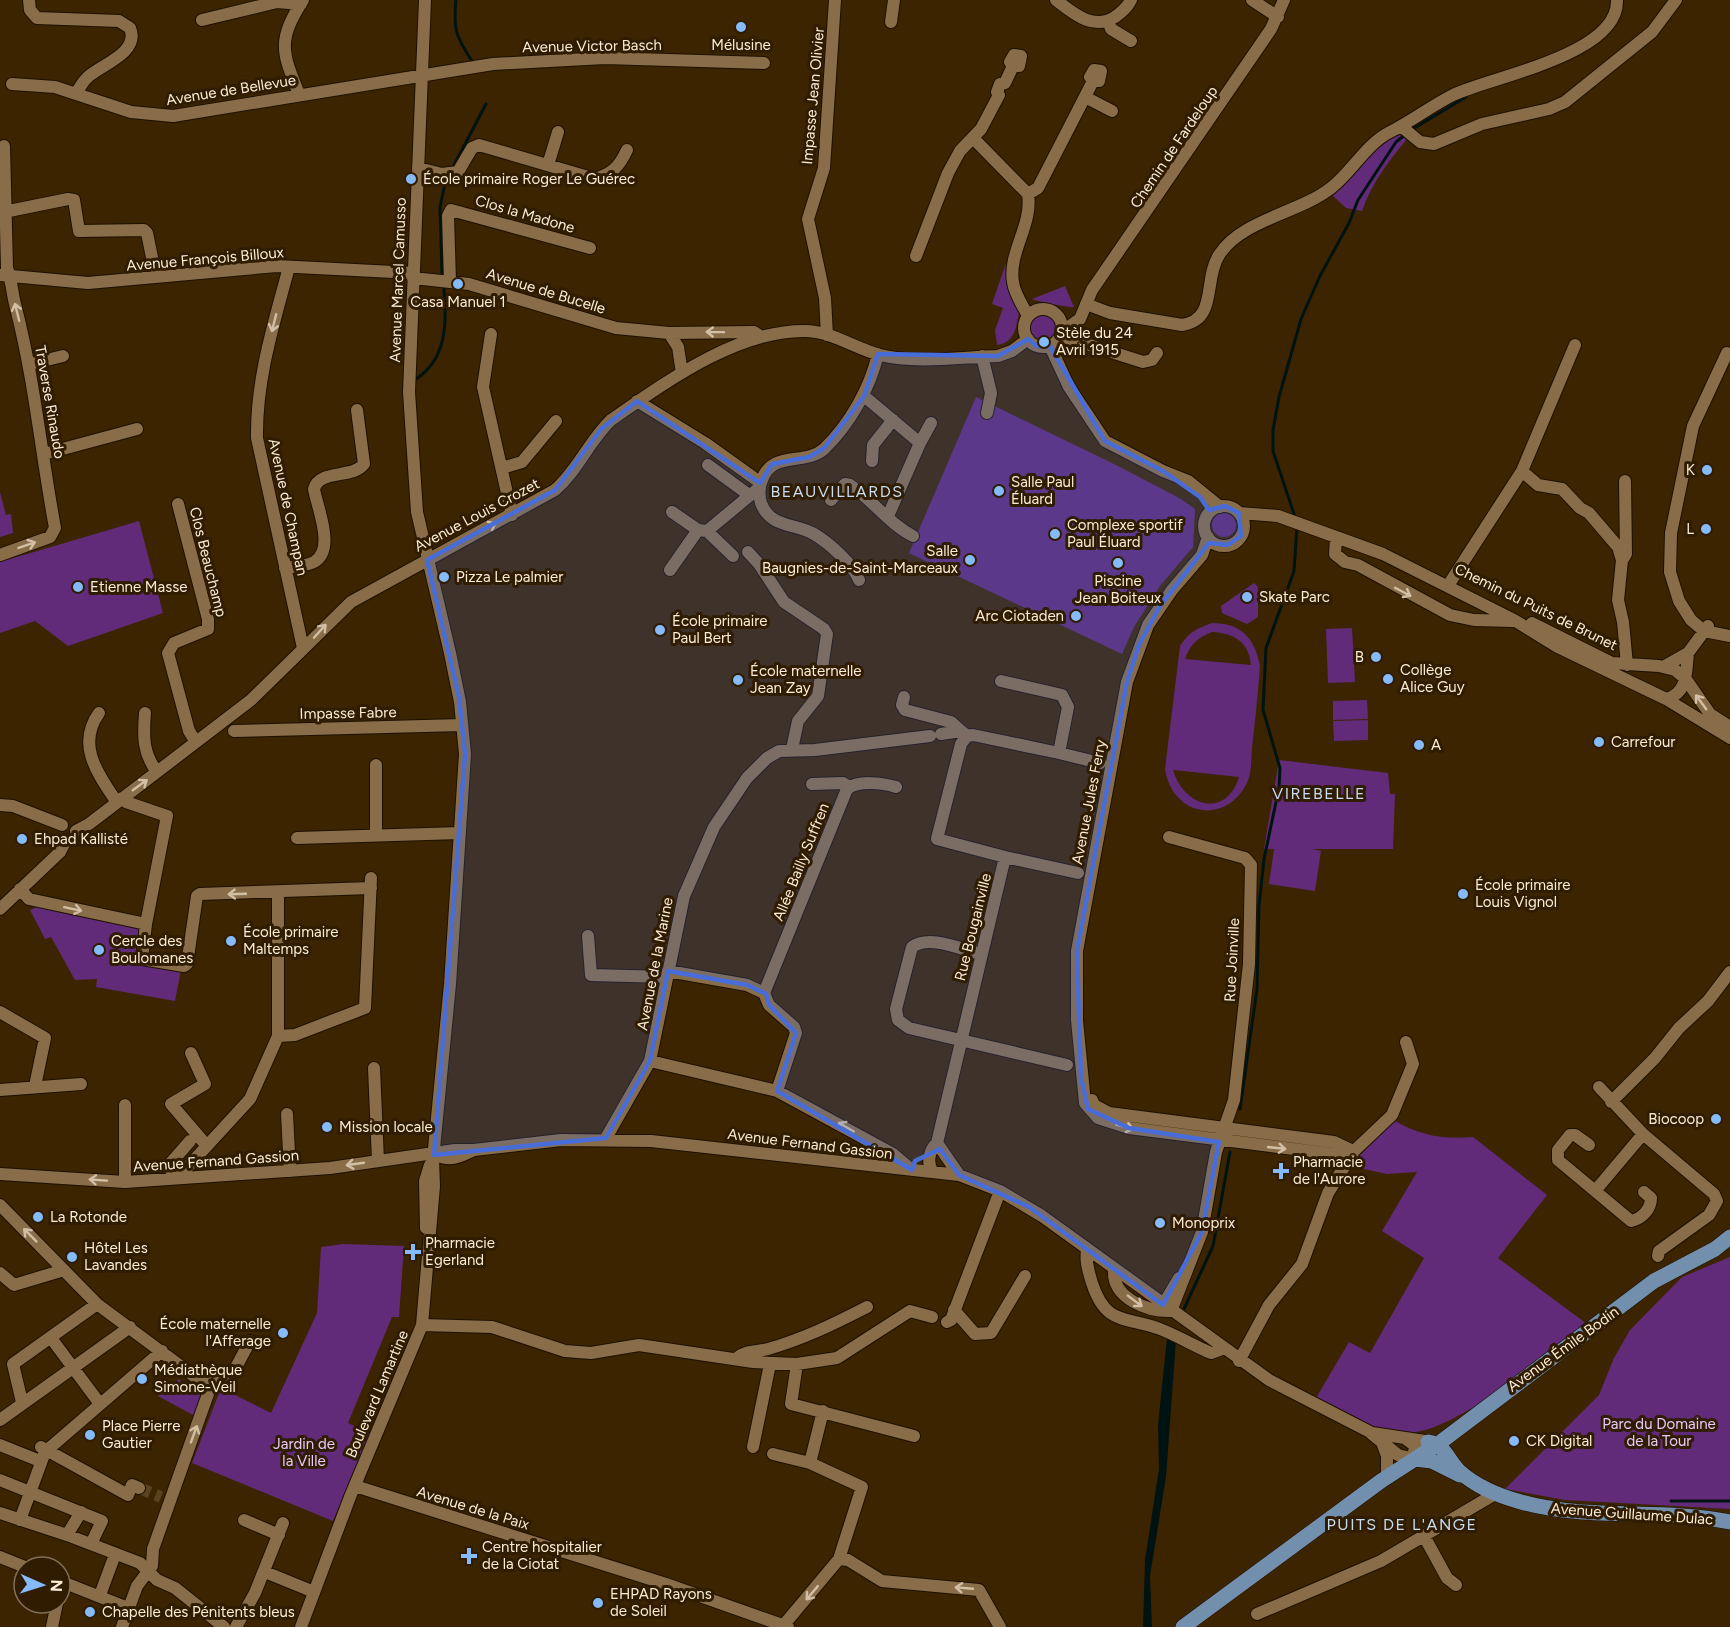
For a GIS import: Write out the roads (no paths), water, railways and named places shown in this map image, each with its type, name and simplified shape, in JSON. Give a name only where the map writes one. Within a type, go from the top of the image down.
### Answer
[{"type":"main road","name":"Avenue Émile Bodin","points":[[1183,1627],[1384,1477],[1457,1428],[1664,1275],[1706,1254],[1730,1237]]},
{"type":"main road","name":"Avenue Émile Bodin","points":[[1664,1275],[1687,1269],[1730,1252]]},
{"type":"main road","points":[[1457,1428],[1455,1453],[1468,1478]]},
{"type":"main road","name":"Avenue Guillaume Dulac","points":[[1420,1451],[1495,1494],[1529,1504],[1562,1510],[1687,1515],[1730,1522]]},
{"type":"street","points":[[29,0],[30,10],[37,18],[119,21],[130,28],[132,38],[128,48],[89,76],[77,92]]},
{"type":"street","name":"Avenue Marcel Camusso","points":[[422,1326],[435,1182],[433,1157],[450,984],[465,754],[450,653],[417,512],[410,392],[425,0]]},
{"type":"street","name":"Impasse Jean Olivier","points":[[827,335],[825,298],[808,219],[824,168],[835,0]]},
{"type":"street","points":[[891,22],[894,0]]},
{"type":"street","points":[[1056,0],[1079,18],[1089,21],[1108,21],[1123,11],[1131,0]]},
{"type":"street","points":[[1252,0],[1278,17]]},
{"type":"street","name":"Chemin de Fardeloup","points":[[1083,311],[1278,17],[1284,0]]},
{"type":"street","points":[[1083,311],[1050,346],[1037,346],[1028,339],[1024,327],[1032,313],[1048,309],[1057,314],[1074,314],[1083,311],[1110,313],[1182,325],[1194,323],[1203,315],[1207,304],[1210,275],[1227,244],[1241,234],[1319,196],[1332,187],[1378,139],[1406,131],[1452,96],[1552,61],[1601,35],[1616,16],[1617,0]]},
{"type":"street","points":[[1406,131],[1425,143],[1440,143],[1482,124],[1549,109],[1565,102],[1652,32],[1676,0]]},
{"type":"street","points":[[202,20],[276,2],[302,2],[288,28],[283,52],[298,94]]},
{"type":"street","points":[[1108,21],[1111,29],[1131,41]]},
{"type":"street","name":"Avenue Victor Basch","points":[[422,75],[493,64],[546,59],[605,58],[764,63]]},
{"type":"street","points":[[916,256],[948,173],[960,151],[973,138],[1013,66]]},
{"type":"street","name":"Avenue de Bellevue","points":[[12,84],[50,86],[77,92],[115,108],[159,116],[182,115],[422,75]]},
{"type":"street","points":[[1028,194],[1038,188],[1093,81]]},
{"type":"street","points":[[1085,97],[1112,111]]},
{"type":"street","points":[[548,165],[558,132]]},
{"type":"street","points":[[973,138],[1028,194],[1029,215],[1012,270],[1013,286],[1032,313]]},
{"type":"street","points":[[418,168],[442,174],[458,172],[472,147],[480,145],[595,179],[609,175],[620,164],[627,150]]},
{"type":"street","name":"Traverse Rinaudo","points":[[0,555],[53,534],[55,528],[30,364],[5,275],[7,268],[4,146]]},
{"type":"street","points":[[4,212],[69,199],[74,200],[79,231],[144,230],[147,233],[156,277]]},
{"type":"street","name":"Clos la Madone","points":[[450,281],[448,216],[452,210],[590,248]]},
{"type":"street","name":"Avenue François Billoux","points":[[5,275],[87,283],[289,267],[413,276]]},
{"type":"street","name":"Avenue de Champan","points":[[289,267],[262,374],[256,407],[257,438],[303,648]]},
{"type":"street","name":"Avenue de Bucelle","points":[[413,276],[469,284],[616,328],[669,333],[754,332],[760,336]]},
{"type":"street","points":[[1057,314],[1062,333]]},
{"type":"street","name":"Avenue Louis Crozet","points":[[76,831],[251,700],[351,602],[548,495],[567,479],[601,429],[682,373],[760,336],[786,331],[810,331],[878,354],[910,358],[1005,354],[1028,339]]},
{"type":"street","points":[[669,333],[678,347],[682,373]]},
{"type":"street","points":[[1062,333],[1143,362],[1152,360],[1157,353]]},
{"type":"street","points":[[490,334],[483,387],[512,515]]},
{"type":"street","points":[[1451,581],[1521,471],[1575,345]]},
{"type":"street","points":[[1050,346],[1069,387],[1101,436],[1113,447],[1197,486],[1215,510]]},
{"type":"street","points":[[1727,353],[1692,426],[1671,533],[1670,572],[1679,601],[1691,620],[1706,629],[1730,636]]},
{"type":"street","points":[[670,570],[703,530],[760,485],[772,464],[809,457],[824,448],[864,396],[873,377],[878,354]]},
{"type":"street","points":[[30,364],[63,356]]},
{"type":"street","points":[[982,356],[991,393],[987,413]]},
{"type":"street","points":[[864,396],[920,443]]},
{"type":"street","points":[[637,402],[705,443],[760,485],[761,502],[771,517],[778,523],[806,530],[821,539],[854,570],[858,580]]},
{"type":"street","points":[[285,568],[312,563],[322,554],[324,540],[315,484],[323,479],[358,470],[364,464],[357,410]]},
{"type":"street","points":[[872,461],[873,445],[893,420]]},
{"type":"street","points":[[502,468],[522,462],[556,421]]},
{"type":"street","points":[[888,516],[920,443],[932,423]]},
{"type":"street","points":[[44,454],[137,429]]},
{"type":"street","points":[[708,465],[749,495]]},
{"type":"street","points":[[1521,471],[1538,485],[1562,489],[1618,548],[1622,560],[1618,600],[1623,622],[1627,665]]},
{"type":"street","points":[[1622,560],[1626,554],[1625,481]]},
{"type":"street","points":[[831,500],[847,484],[866,495],[898,529],[913,536]]},
{"type":"street","name":"Clos Beauchamp","points":[[178,504],[208,620],[208,629],[174,643],[168,653],[189,731],[196,742]]},
{"type":"street","points":[[1244,526],[1239,513],[1231,507],[1215,510],[1205,527],[1208,537],[1223,546],[1238,540],[1244,526],[1260,514]]},
{"type":"street","points":[[672,512],[703,530],[733,556]]},
{"type":"street","name":"Chemin du Puits de Brunet","points":[[1239,513],[1278,516],[1378,547],[1451,581],[1612,663],[1660,666],[1685,678],[1710,714],[1730,727]]},
{"type":"street","name":"Chemin du Puits de Brunet","points":[[1309,525],[1336,538],[1383,554],[1514,620],[1556,646],[1666,699],[1730,738]]},
{"type":"street","name":"Avenue Jules Ferry","points":[[1208,537],[1206,548],[1172,590],[1148,625],[1127,682],[1077,951],[1076,988],[1085,1103],[1092,1114],[1129,1128],[1219,1142],[1332,1154],[1351,1151]]},
{"type":"street","points":[[1336,538],[1335,554],[1345,562],[1358,565],[1450,615],[1481,621],[1514,620]]},
{"type":"street","name":"Avenue Jules Ferry","points":[[1186,575],[1223,546]]},
{"type":"street","points":[[748,552],[759,564],[784,602],[824,629],[827,634],[818,696],[798,721],[792,749]]},
{"type":"street","points":[[1651,692],[1647,674],[1688,652],[1706,629]]},
{"type":"street","points":[[1666,699],[1680,692],[1685,678],[1688,652]]},
{"type":"street","points":[[1001,681],[1062,695],[1068,707],[1059,753]]},
{"type":"street","points":[[904,698],[902,705],[904,710],[951,722],[964,734],[979,735],[1100,763]]},
{"type":"street","points":[[99,713],[94,720],[90,758],[119,800],[167,816],[146,924],[142,959],[186,965],[197,896],[278,892],[371,883],[365,1008],[295,1035],[278,1036]]},
{"type":"street","points":[[146,713],[144,747],[149,761],[157,772]]},
{"type":"street","name":"Impasse Fabre","points":[[234,731],[462,725]]},
{"type":"street","name":"Avenue de la Marine","points":[[606,1138],[650,1061],[684,896],[714,827],[733,795],[766,758],[779,751],[815,750],[936,735],[964,734]]},
{"type":"street","name":"Rue Bougainville","points":[[932,1171],[937,1165],[936,1149],[1005,857],[937,839],[964,734]]},
{"type":"street","points":[[376,765],[376,835]]},
{"type":"street","points":[[812,784],[843,783],[849,786],[878,784],[896,787]]},
{"type":"street","name":"Allée Bailly Suffren","points":[[764,993],[849,786]]},
{"type":"street","points":[[0,805],[13,807],[62,825],[69,824],[76,831],[73,838],[66,840],[60,852],[0,909]]},
{"type":"street","points":[[62,825],[60,836],[66,840]]},
{"type":"street","points":[[297,837],[460,833]]},
{"type":"street","name":"Rue Joinville","points":[[1167,1308],[1192,1257],[1207,1210],[1219,1142],[1234,1100],[1247,985],[1251,865],[1245,858],[1169,837]]},
{"type":"street","points":[[1005,857],[1078,873]]},
{"type":"street","points":[[20,889],[29,899],[146,924]]},
{"type":"street","points":[[190,1141],[169,1165],[179,1178],[250,1099],[278,1036],[278,892]]},
{"type":"street","points":[[588,936],[591,975],[668,974],[747,985],[764,993],[769,1005],[794,1026],[796,1033],[777,1091]]},
{"type":"street","points":[[981,954],[929,941],[918,943],[908,956],[896,1009],[898,1020],[909,1028],[1066,1065]]},
{"type":"street","points":[[1611,1102],[1655,1058],[1679,1028],[1708,1001],[1730,972]]},
{"type":"street","points":[[0,1012],[45,1038],[35,1086]]},
{"type":"street","points":[[1239,1361],[1269,1305],[1300,1269],[1328,1193],[1351,1151],[1392,1115],[1413,1065],[1406,1042]]},
{"type":"street","name":"Avenue Jules Ferry","points":[[1080,1052],[1091,1099],[1100,1109],[1148,1119],[1334,1142],[1351,1151]]},
{"type":"street","points":[[191,1053],[205,1084],[171,1104],[207,1146]]},
{"type":"street","points":[[650,1061],[777,1091],[903,1160],[912,1170],[915,1161],[936,1149],[959,1175]]},
{"type":"street","points":[[374,1068],[378,1161]]},
{"type":"street","points":[[0,1090],[81,1084]]},
{"type":"street","points":[[1599,1087],[1643,1134],[1708,1188],[1717,1201],[1709,1215],[1659,1251],[1658,1256]]},
{"type":"street","points":[[125,1105],[125,1182]]},
{"type":"street","points":[[287,1114],[290,1170]]},
{"type":"street","points":[[1595,1191],[1643,1134]]},
{"type":"street","points":[[1589,1145],[1575,1135],[1570,1135],[1558,1150],[1558,1160],[1631,1221],[1642,1215],[1651,1204],[1651,1198],[1644,1192]]},
{"type":"street","name":"Avenue Fernand Gassion","points":[[0,1174],[125,1182],[433,1157],[455,1149],[474,1150],[561,1140],[606,1138],[959,1175],[1000,1191],[1042,1216],[1222,1349],[1281,1387],[1376,1438],[1420,1451]]},
{"type":"street","points":[[947,1322],[954,1310],[1000,1191]]},
{"type":"street","points":[[0,1205],[97,1304],[204,1383],[208,1394],[153,1548],[152,1566],[137,1586],[122,1627]]},
{"type":"street","points":[[1088,1251],[1086,1257],[1097,1299],[1102,1308],[1112,1316],[1153,1327],[1211,1353],[1222,1349]]},
{"type":"street","points":[[0,1273],[14,1285],[45,1275],[60,1266]]},
{"type":"street","points":[[954,1310],[975,1334],[991,1333],[1025,1276]]},
{"type":"street","points":[[22,1402],[13,1364],[97,1304]]},
{"type":"street","points":[[737,1358],[743,1352],[765,1350],[802,1339],[867,1307]]},
{"type":"street","name":"Boulevard Lamartine","points":[[301,1627],[355,1485],[422,1326],[492,1327],[566,1351],[591,1353],[639,1345],[770,1364],[797,1364],[837,1358],[910,1311],[932,1317]]},
{"type":"street","points":[[0,1420],[22,1402],[73,1369],[130,1327]]},
{"type":"street","points":[[51,1338],[100,1404]]},
{"type":"street","points":[[204,1383],[234,1371],[250,1341]]},
{"type":"street","points":[[20,1520],[42,1454],[162,1351]]},
{"type":"street","points":[[753,1447],[770,1364]]},
{"type":"street","points":[[797,1364],[791,1404],[915,1436]]},
{"type":"street","points":[[810,1463],[823,1412]]},
{"type":"street","points":[[1376,1438],[1387,1456],[1384,1477]]},
{"type":"street","name":"Avenue Fernand Gassion","points":[[1376,1438],[1420,1451]]},
{"type":"street","points":[[0,1445],[42,1454],[128,1495],[132,1485],[139,1488]]},
{"type":"street","points":[[773,1454],[810,1463],[862,1487],[839,1559],[784,1626]]},
{"type":"street","points":[[0,1480],[102,1521],[91,1544]]},
{"type":"street","name":"Avenue de la Paix","points":[[355,1485],[666,1584],[784,1626]]},
{"type":"street","points":[[161,1497],[173,1491]]},
{"type":"street","points":[[1257,1614],[1382,1561],[1495,1494]]},
{"type":"street","points":[[67,1535],[81,1512]]},
{"type":"street","points":[[0,1513],[67,1535],[140,1563],[157,1580],[175,1588],[224,1627]]},
{"type":"street","points":[[236,1627],[265,1572],[281,1529],[244,1520]]},
{"type":"street","points":[[1424,1536],[1448,1578],[1456,1585]]},
{"type":"street","points":[[839,1559],[848,1560],[882,1581],[979,1590],[1000,1627]]},
{"type":"street","points":[[100,1595],[113,1560]]},
{"type":"street","points":[[265,1572],[314,1592]]},
{"type":"street","points":[[72,1587],[100,1595],[128,1608]]},
{"type":"waterway","points":[[456,0],[457,32],[472,61]]},
{"type":"waterway","points":[[1411,130],[1466,97]]},
{"type":"waterway","points":[[453,167],[486,104]]},
{"type":"waterway","points":[[1296,520],[1273,451],[1273,430],[1279,397],[1301,319],[1320,276],[1349,223],[1358,200],[1396,142],[1406,134]]},
{"type":"waterway","points":[[442,273],[440,207],[446,179]]},
{"type":"waterway","points":[[416,379],[434,361],[443,339],[444,289]]},
{"type":"waterway","points":[[1240,1109],[1257,989],[1259,905],[1264,859],[1279,788],[1280,768],[1263,710],[1266,648],[1294,571],[1297,526]]},
{"type":"waterway","points":[[1183,1311],[1213,1246],[1230,1152]]},
{"type":"waterway","points":[[1671,1501],[1730,1501]]},
{"type":"tunnel","points":[[139,1488],[161,1497]]},
{"type":"place","name":"Mélusine","points":[[741,27]]},
{"type":"place","name":"École primaire Roger Le Guérec","points":[[411,179]]},
{"type":"place","name":"Casa Manuel 1","points":[[458,284]]},
{"type":"place","name":"Stèle du 24 Avril 1915","points":[[1044,342]]},
{"type":"place","name":"K","points":[[1707,470]]},
{"type":"place","name":"Salle Paul Éluard","points":[[999,491]]},
{"type":"place","name":"L","points":[[1706,529]]},
{"type":"place","name":"Complexe sportif Paul Éluard","points":[[1055,534]]},
{"type":"place","name":"Salle Baugnies-de-Saint-Marceaux","points":[[970,560]]},
{"type":"place","name":"Piscine Jean Boiteux","points":[[1118,563]]},
{"type":"place","name":"Pizza Le palmier","points":[[444,577]]},
{"type":"place","name":"Etienne Masse","points":[[78,587]]},
{"type":"place","name":"Skate Parc","points":[[1247,597]]},
{"type":"place","name":"Arc Ciotaden","points":[[1076,616]]},
{"type":"place","name":"École primaire Paul Bert","points":[[660,630]]},
{"type":"place","name":"B","points":[[1376,657]]},
{"type":"place","name":"Collège Alice Guy","points":[[1388,679]]},
{"type":"place","name":"École maternelle Jean Zay","points":[[738,680]]},
{"type":"place","name":"Carrefour","points":[[1599,742]]},
{"type":"place","name":"A","points":[[1419,745]]},
{"type":"place","name":"Ehpad Kallisté","points":[[22,839]]},
{"type":"place","name":"École primaire Louis Vignol","points":[[1463,894]]},
{"type":"place","name":"École primaire Maltemps","points":[[231,941]]},
{"type":"place","name":"Cercle des Boulomanes","points":[[99,950]]},
{"type":"place","name":"Biocoop","points":[[1716,1119]]},
{"type":"place","name":"Mission locale","points":[[327,1127]]},
{"type":"place","name":"Pharmacie de l'Aurore","points":[[1281,1171]]},
{"type":"place","name":"La Rotonde","points":[[38,1217]]},
{"type":"place","name":"Monoprix","points":[[1160,1223]]},
{"type":"place","name":"Pharmacie Egerland","points":[[413,1252]]},
{"type":"place","name":"Hôtel Les Lavandes","points":[[72,1257]]},
{"type":"place","name":"École maternelle l'Afferage","points":[[283,1333]]},
{"type":"place","name":"Médiathèque Simone-Veil","points":[[142,1379]]},
{"type":"place","name":"Place Pierre Gautier","points":[[90,1435]]},
{"type":"place","name":"CK Digital","points":[[1514,1441]]},
{"type":"place","name":"Centre hospitalier de la Ciotat","points":[[469,1556]]},
{"type":"place","name":"EHPAD Rayons de Soleil","points":[[598,1603]]},
{"type":"place","name":"Chapelle des Pénitents bleus","points":[[90,1612]]},
{"type":"district","name":"BEAUVILLARDS","points":[[837,491]]},
{"type":"district","name":"VIREBELLE","points":[[1319,793]]},
{"type":"district","name":"PUITS DE L'ANGE","points":[[1402,1524]]},
{"type":"park label","name":"Parc du Domaine de la Tour","points":[[1659,1432]]},
{"type":"park label","name":"Jardin de la Ville","points":[[304,1452]]}]
